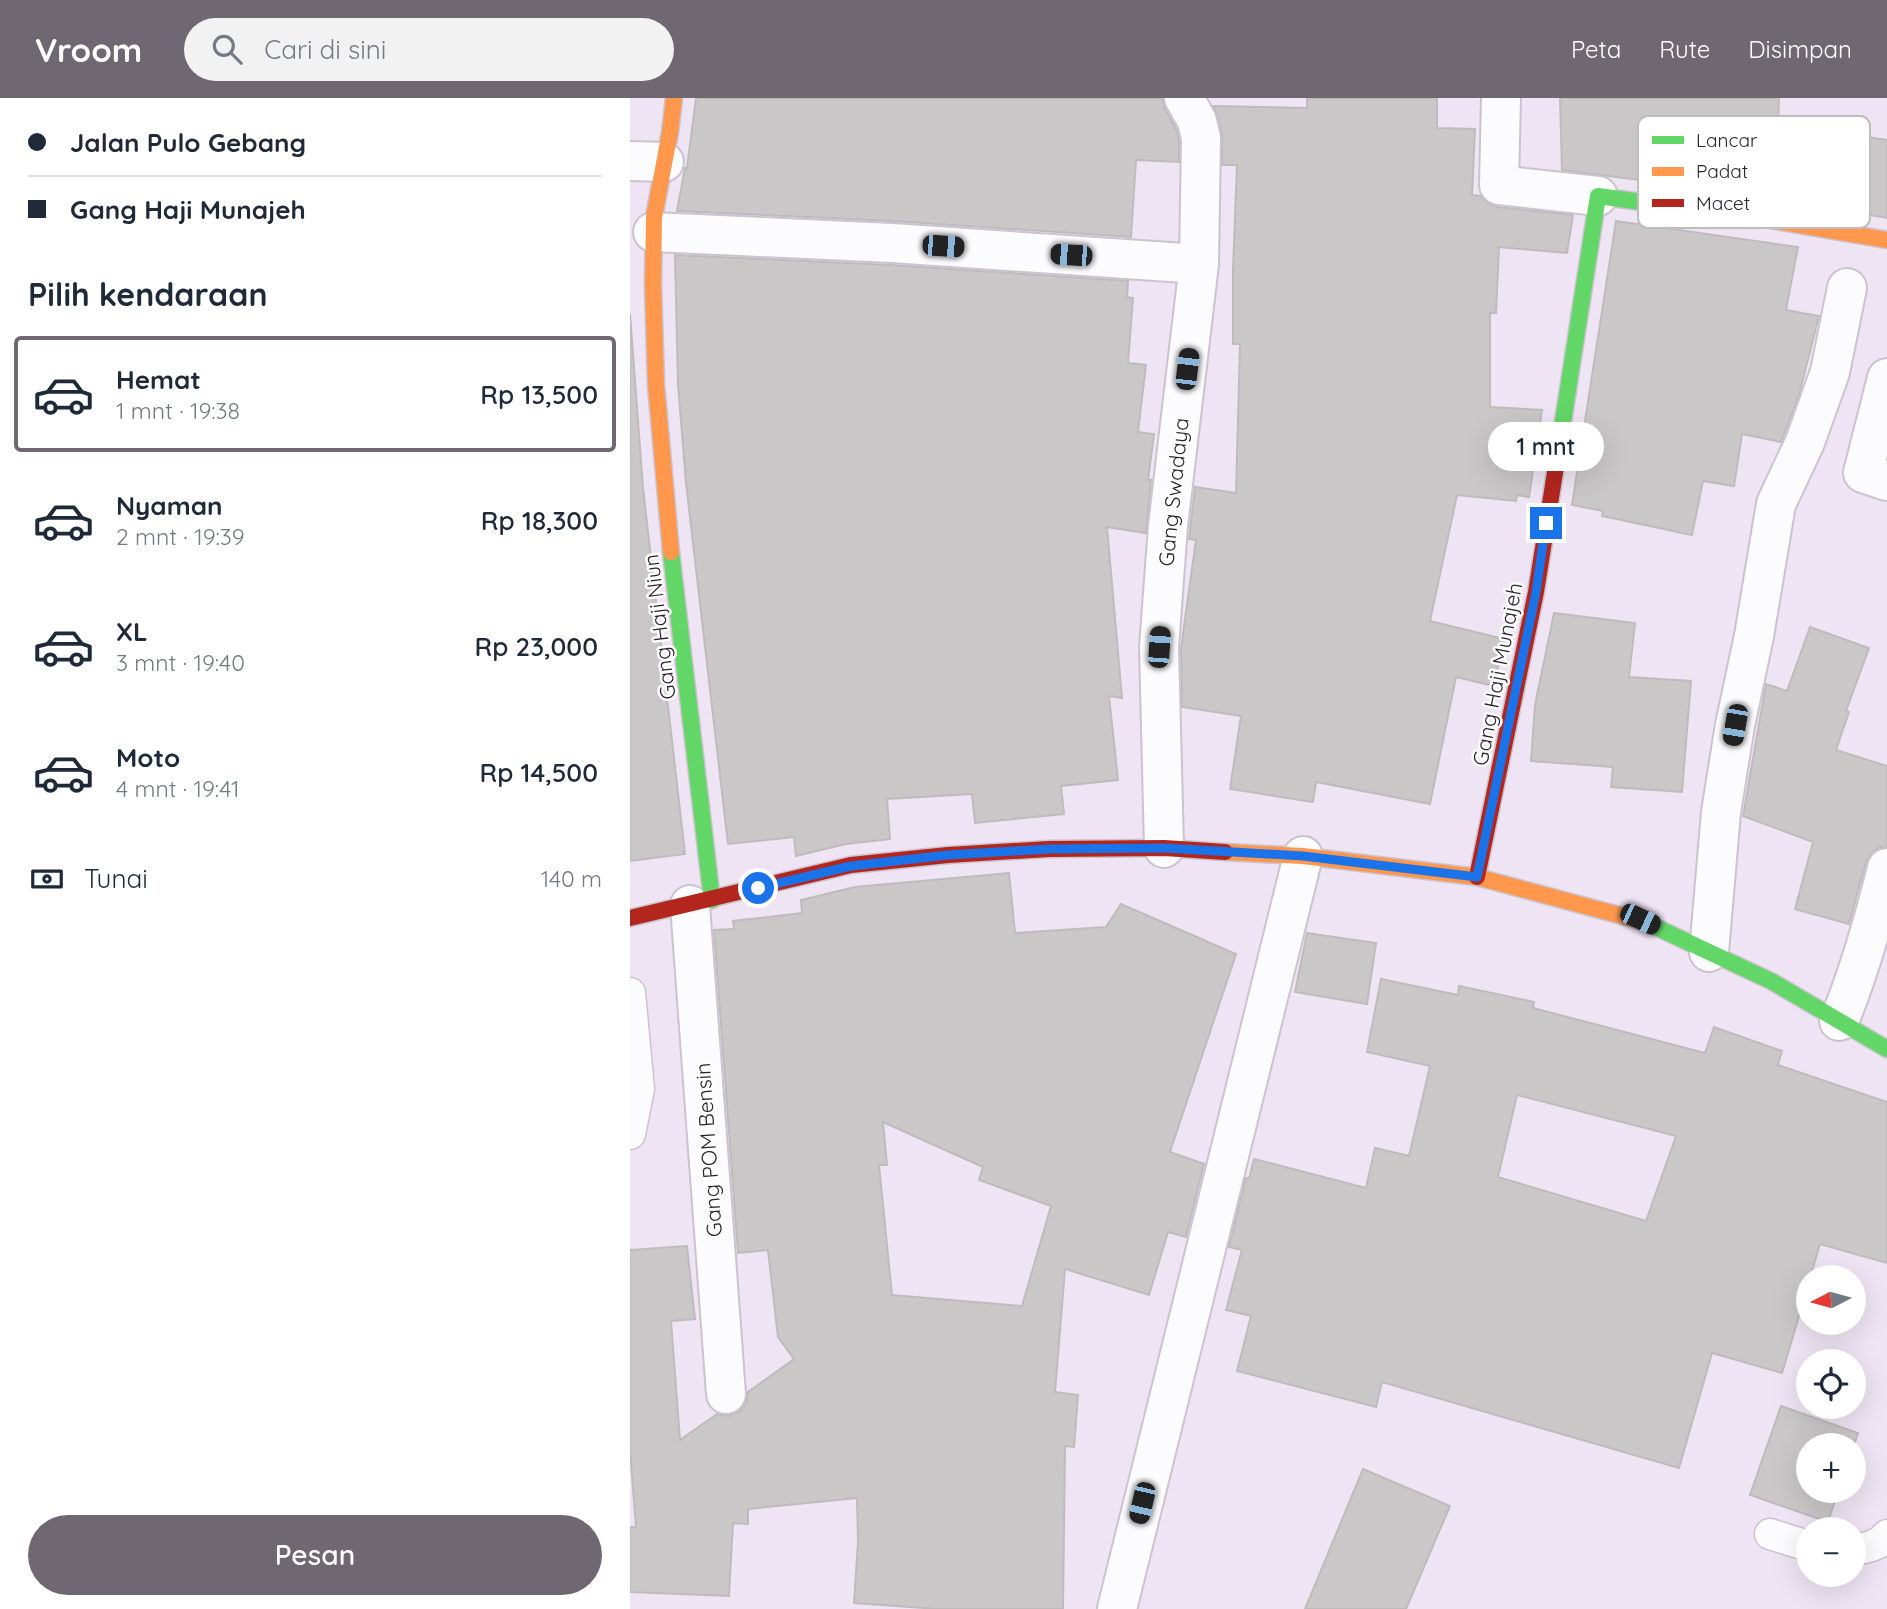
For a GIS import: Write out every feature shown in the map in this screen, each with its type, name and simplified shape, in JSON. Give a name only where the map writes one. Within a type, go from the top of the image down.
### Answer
[{"type":"street","name":"Gang Haji Niun","points":[[674,98],[673,125],[647,161],[657,190],[653,232],[654,361],[660,454],[701,902]]},
{"type":"street","name":"Gang Swadaya","points":[[1164,848],[1159,647],[1168,526],[1199,264],[1202,138],[1197,121],[1184,98]]},
{"type":"street","points":[[1502,98],[1499,185],[1638,201]]},
{"type":"street","name":"Gang Haji Munajeh","points":[[1477,877],[1536,592],[1598,195]]},
{"type":"street","points":[[1818,228],[1887,240]]},
{"type":"street","points":[[653,232],[892,243],[1199,264]]},
{"type":"street","points":[[1709,952],[1721,812],[1776,504],[1805,442],[1830,372],[1847,288]]},
{"type":"street","points":[[1887,378],[1863,473],[1887,481]]},
{"type":"street","points":[[630,918],[851,866],[948,855],[1036,850],[1164,848],[1303,856],[1477,877],[1640,919],[1773,982],[1887,1049]]},
{"type":"street","points":[[1117,1609],[1303,856]]},
{"type":"street","points":[[1839,1021],[1854,986],[1887,868]]},
{"type":"street","name":"Gang POM Bensin","points":[[701,902],[726,1394]]},
{"type":"lane","points":[[630,993],[639,1089],[630,1133]]},
{"type":"lane","points":[[1770,1534],[1796,1542]]},
{"type":"lane","points":[[1866,1548],[1882,1541],[1887,1535]]},
{"type":"building","points":[[696,98],[1162,98],[1179,140],[1179,162],[1136,160],[1131,237],[893,221],[677,211],[687,168]]},
{"type":"building","points":[[1307,98],[1437,98],[1437,128],[1475,129],[1472,195],[1481,196],[1487,203],[1497,207],[1573,215],[1567,253],[1499,247],[1496,313],[1490,313],[1490,407],[1542,410],[1529,497],[1517,495],[1516,501],[1457,495],[1430,621],[1504,639],[1494,686],[1456,677],[1430,804],[1316,782],[1313,802],[1230,789],[1241,716],[1182,707],[1181,648],[1196,540],[1189,539],[1195,487],[1236,493],[1240,344],[1233,344],[1233,269],[1237,165],[1222,165],[1222,133],[1214,106],[1307,108]]},
{"type":"building","points":[[1560,98],[1779,98],[1778,116],[1638,116],[1638,180],[1562,170]]},
{"type":"building","points":[[1870,137],[1887,140],[1887,218],[1870,215]]},
{"type":"building","points":[[1616,221],[1638,224],[1638,228],[1665,228],[1798,247],[1786,310],[1819,316],[1799,395],[1781,442],[1742,434],[1734,486],[1703,481],[1692,535],[1602,516],[1603,511],[1572,505]]},
{"type":"building","points":[[675,255],[891,265],[1128,281],[1127,297],[1133,298],[1128,363],[1146,365],[1138,432],[1154,434],[1148,480],[1151,480],[1146,533],[1107,527],[1122,698],[1109,696],[1118,780],[1061,786],[1064,814],[975,823],[972,794],[887,799],[890,839],[846,844],[796,856],[794,837],[728,844],[686,483],[678,384]]},
{"type":"building","points":[[630,314],[643,488],[685,854],[630,861]]},
{"type":"building","points":[[1554,613],[1635,623],[1629,677],[1691,681],[1682,792],[1611,787],[1613,767],[1531,761],[1535,705]]},
{"type":"building","points":[[1810,627],[1869,648],[1846,711],[1849,712],[1836,750],[1887,766],[1887,847],[1880,847],[1872,852],[1866,862],[1849,924],[1795,909],[1813,842],[1743,816],[1766,684],[1787,691]]},
{"type":"building","points":[[1009,873],[1015,933],[1106,927],[1121,904],[1236,954],[1170,1152],[1204,1164],[1186,1237],[1168,1232],[1149,1295],[1065,1269],[1055,1392],[1078,1395],[1074,1447],[1065,1446],[1063,1609],[938,1609],[854,1603],[858,1542],[857,1498],[748,1509],[748,1524],[733,1523],[729,1596],[630,1592],[630,1527],[636,1527],[630,1450],[630,1250],[687,1246],[695,1319],[671,1321],[680,1440],[717,1414],[728,1416],[739,1412],[746,1403],[748,1392],[794,1359],[778,1337],[768,1250],[738,1253],[714,930],[734,929],[733,921],[802,913],[801,900],[855,887]],"holes":[[[883,1122],[983,1167],[979,1180],[1051,1206],[1022,1306],[892,1295],[879,1165],[887,1165]]]},
{"type":"building","points":[[1307,933],[1376,943],[1367,1004],[1295,992]]},
{"type":"building","points":[[1381,979],[1458,995],[1459,986],[1534,1002],[1533,1008],[1705,1053],[1714,1027],[1782,1051],[1778,1065],[1887,1102],[1887,1263],[1820,1244],[1814,1265],[1796,1265],[1796,1326],[1782,1373],[1712,1353],[1679,1468],[1382,1382],[1376,1407],[1237,1371],[1251,1316],[1226,1310],[1242,1250],[1229,1247],[1246,1178],[1249,1179],[1254,1159],[1366,1188],[1375,1148],[1409,1156],[1430,1066],[1367,1052]],"holes":[[[1517,1095],[1676,1136],[1646,1221],[1498,1177]]]},
{"type":"building","points":[[1781,1406],[1796,1411],[1796,1419],[1818,1419],[1858,1433],[1796,1433],[1796,1503],[1834,1503],[1830,1517],[1814,1517],[1750,1495]]},
{"type":"building","points":[[1363,1469],[1450,1506],[1406,1609],[1305,1609]]},
{"type":"traffic: fast","points":[[1560,441],[1598,196],[1638,202]]},
{"type":"traffic: fast","points":[[671,552],[712,900]]},
{"type":"traffic: fast","points":[[1645,922],[1773,982],[1887,1049]]},
{"type":"traffic: slow","points":[[671,552],[656,385],[653,285],[654,217],[674,98]]},
{"type":"traffic: slow","points":[[1817,228],[1887,240]]},
{"type":"traffic: slow","points":[[1225,852],[1303,856],[1477,877],[1645,922]]},
{"type":"traffic: jam","points":[[1477,877],[1536,592],[1560,441]]},
{"type":"traffic: jam","points":[[630,918],[851,865],[948,855],[1049,849],[1164,848],[1225,852]]},
{"type":"route","points":[[758,888],[851,866],[948,855],[1049,849],[1164,848],[1303,856],[1477,877],[1536,592],[1546,523]]}]
